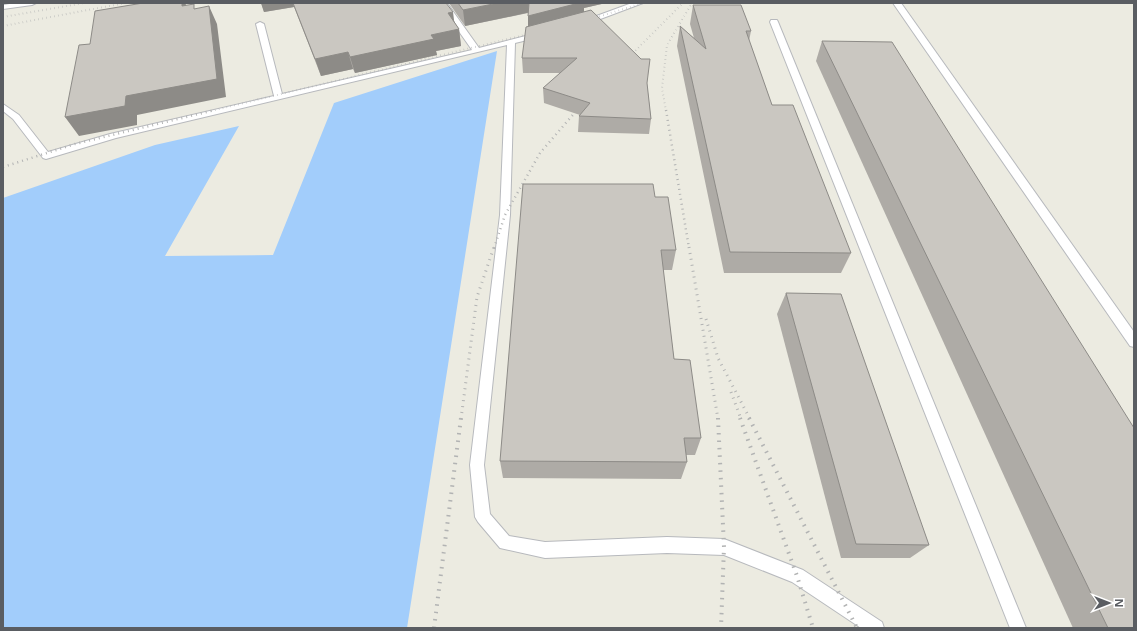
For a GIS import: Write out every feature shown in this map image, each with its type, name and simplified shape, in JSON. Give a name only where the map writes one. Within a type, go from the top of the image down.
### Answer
[{"type":"lane","points":[[3,7],[32,3]]},
{"type":"lane","points":[[443,3],[477,51]]},
{"type":"lane","points":[[576,25],[639,3]]},
{"type":"lane","points":[[897,3],[1134,342]]},
{"type":"lane","points":[[774,22],[1018,628]]},
{"type":"lane","points":[[260,24],[279,97]]},
{"type":"lane","points":[[3,107],[16,117],[46,156],[113,136],[477,51],[547,33]]},
{"type":"lane","points":[[511,42],[505,215],[477,465],[484,517],[505,543],[545,550],[667,546],[724,547],[797,576],[876,628]]},
{"type":"water","points":[[497,51],[407,628],[3,628],[3,198],[155,145],[239,126],[165,256],[273,255],[334,103]]},
{"type":"building","points":[[143,3],[182,3],[182,6],[194,4],[194,9],[209,6],[217,79],[126,96],[125,106],[65,117],[79,45],[90,44],[95,11]]},
{"type":"building","points":[[293,3],[446,3],[453,12],[448,13],[459,29],[431,35],[434,39],[350,57],[348,52],[315,59]]},
{"type":"building","points":[[458,3],[498,3],[463,10]]},
{"type":"building","points":[[529,3],[579,3],[528,16]]},
{"type":"building","points":[[693,5],[741,5],[751,31],[746,31],[772,105],[793,105],[851,253],[730,252],[680,26],[706,49]]},
{"type":"building","points":[[591,10],[641,59],[650,59],[647,83],[651,119],[579,116],[590,103],[543,88],[577,58],[522,58],[526,27]]},
{"type":"building","points":[[822,41],[892,42],[1134,428],[1134,628],[1108,628]]},
{"type":"building","points":[[523,184],[653,184],[655,197],[668,197],[676,250],[661,250],[674,359],[690,360],[701,438],[684,438],[687,462],[500,461]]},
{"type":"building","points":[[786,293],[841,294],[929,545],[856,544]]},
{"type":"railway","points":[[3,17],[84,3]]},
{"type":"railway","points":[[3,26],[125,3]]},
{"type":"railway","points":[[588,20],[643,3]]},
{"type":"railway","points":[[627,59],[683,3]]},
{"type":"railway","points":[[666,111],[662,88],[667,45],[692,3]]},
{"type":"railway","points":[[211,111],[537,32]]},
{"type":"railway","points":[[576,111],[581,105]]},
{"type":"railway","points":[[3,167],[75,144],[215,110]]},
{"type":"railway","points":[[494,248],[505,215],[540,153],[577,110]]},
{"type":"railway","points":[[666,110],[689,248]]},
{"type":"railway","points":[[461,419],[477,297],[494,247]]},
{"type":"railway","points":[[689,247],[718,419]]},
{"type":"railway","points":[[706,319],[718,358],[750,419]]},
{"type":"railway","points":[[731,392],[741,419]]},
{"type":"railway","points":[[434,628],[461,418]]},
{"type":"railway","points":[[718,418],[724,547],[721,628]]},
{"type":"railway","points":[[740,418],[797,576],[813,628]]},
{"type":"railway","points":[[749,418],[857,628]]}]
